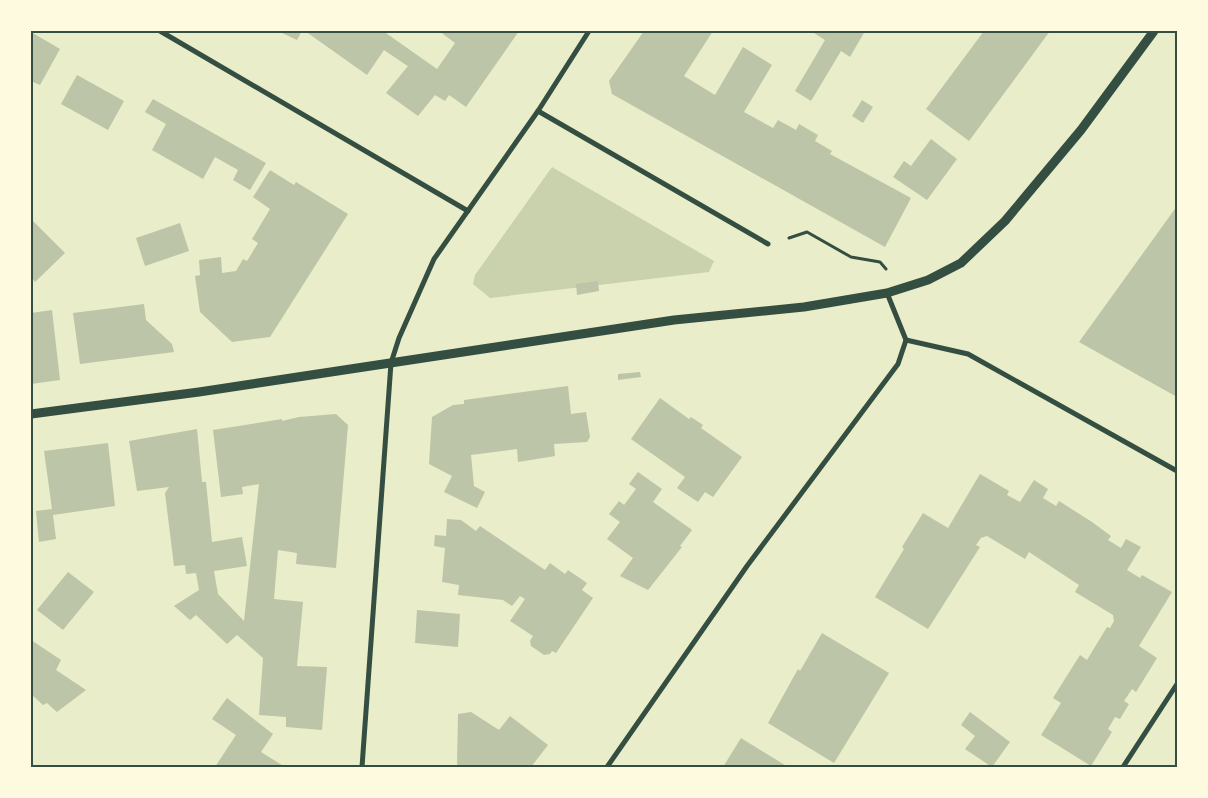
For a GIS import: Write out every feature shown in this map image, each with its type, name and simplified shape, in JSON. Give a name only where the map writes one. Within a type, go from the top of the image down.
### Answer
[{"type":"street","points":[[160,31],[468,211]]},
{"type":"street","points":[[362,767],[391,363],[399,338],[434,260],[538,111],[589,31]]},
{"type":"street","points":[[31,414],[391,363],[674,320],[804,308],[887,293],[928,280],[961,263],[994,232],[1063,152],[1154,31]]},
{"type":"street","points":[[538,111],[768,244]]},
{"type":"street","points":[[607,767],[747,566],[898,364],[906,340],[887,293]]},
{"type":"street","points":[[906,340],[968,354],[1177,471]]},
{"type":"street","points":[[1124,767],[1177,684]]},
{"type":"path","points":[[768,244],[808,232],[851,257],[880,262],[903,288]]},
{"type":"green space","points":[[552,167],[714,261],[709,272],[490,298],[473,284],[475,275]]},
{"type":"building","points":[[278,31],[302,31],[297,40]]},
{"type":"building","points":[[305,31],[383,31],[437,69],[455,43],[439,31],[519,31],[466,107],[449,95],[445,101],[435,95],[418,116],[386,93],[408,66],[384,50],[367,75]]},
{"type":"building","points":[[644,31],[713,31],[684,76],[715,95],[743,47],[772,65],[744,112],[773,128],[778,120],[796,130],[799,124],[818,135],[815,141],[832,151],[830,154],[911,198],[885,247],[612,94],[609,81]]},
{"type":"building","points":[[811,31],[865,31],[850,57],[841,51],[811,101],[795,91],[825,40]]},
{"type":"building","points":[[984,31],[1050,31],[969,141],[926,109]]},
{"type":"building","points":[[31,32],[60,49],[40,85],[31,81]]},
{"type":"building","points":[[77,75],[124,101],[108,130],[61,104]]},
{"type":"building","points":[[153,99],[266,163],[250,190],[233,180],[238,170],[215,157],[203,179],[152,150],[166,124],[145,112]]},
{"type":"building","points":[[862,100],[873,107],[863,123],[852,116]]},
{"type":"building","points":[[931,139],[957,159],[927,200],[893,177],[904,161],[911,166]]},
{"type":"building","points":[[270,170],[294,185],[296,182],[348,214],[270,337],[232,342],[200,312],[195,276],[200,275],[199,260],[221,257],[222,273],[236,271],[243,259],[247,261],[258,243],[252,239],[270,209],[253,197]]},
{"type":"building","points":[[1177,206],[1177,397],[1079,342]]},
{"type":"building","points":[[31,219],[65,253],[35,282],[33,279],[31,281]]},
{"type":"building","points":[[180,223],[189,251],[145,266],[136,238]]},
{"type":"building","points":[[598,281],[599,291],[577,295],[576,284]]},
{"type":"building","points":[[144,304],[146,320],[172,344],[174,352],[80,364],[73,313]]},
{"type":"building","points":[[52,310],[60,380],[31,384],[31,313]]},
{"type":"building","points":[[640,372],[641,377],[618,380],[618,374]]},
{"type":"building","points":[[568,386],[571,414],[586,412],[590,437],[587,442],[554,444],[555,456],[518,462],[517,449],[471,455],[474,486],[485,492],[477,508],[444,492],[452,476],[429,464],[432,417],[453,405],[464,404],[464,400]]},
{"type":"building","points":[[660,398],[689,419],[691,417],[703,425],[701,428],[742,457],[713,497],[705,492],[698,502],[677,488],[685,477],[631,439]]},
{"type":"building","points":[[336,414],[348,425],[336,568],[296,564],[297,553],[278,550],[274,599],[303,602],[297,666],[327,667],[322,730],[286,727],[286,717],[259,715],[263,658],[237,635],[227,644],[196,615],[190,620],[174,606],[199,590],[196,573],[186,574],[185,565],[174,566],[165,493],[169,487],[137,491],[129,441],[197,429],[202,482],[206,482],[212,542],[242,537],[247,566],[214,571],[218,594],[244,621],[259,484],[242,487],[243,494],[221,497],[213,430],[282,419],[282,421],[299,417]]},
{"type":"building","points":[[108,443],[115,506],[53,515],[56,539],[39,542],[36,511],[52,509],[44,451]]},
{"type":"building","points":[[638,472],[662,489],[653,502],[692,530],[680,546],[682,547],[648,590],[620,576],[633,558],[607,539],[620,522],[609,514],[619,501],[624,505],[636,489],[629,484]]},
{"type":"building","points":[[980,474],[1009,491],[1007,495],[1020,502],[1034,480],[1048,489],[1043,498],[1056,506],[1059,501],[1092,522],[1111,536],[1108,540],[1121,548],[1126,539],[1141,547],[1127,570],[1140,578],[1142,575],[1172,592],[1139,646],[1157,658],[1136,692],[1132,689],[1124,701],[1129,704],[1120,719],[1115,717],[1108,729],[1112,732],[1091,766],[1041,735],[1061,703],[1053,698],[1080,655],[1087,660],[1107,627],[1110,628],[1114,621],[1113,615],[1075,592],[1079,585],[1029,552],[1025,559],[987,536],[981,538],[976,545],[980,547],[928,629],[875,597],[923,513],[948,528]]},
{"type":"building","points":[[447,519],[461,520],[476,531],[480,526],[545,570],[550,563],[565,574],[568,570],[587,583],[582,590],[593,598],[556,653],[552,651],[550,654],[544,655],[531,646],[530,641],[533,636],[510,621],[525,599],[520,596],[512,606],[503,600],[458,595],[459,585],[442,582],[445,548],[434,546],[435,535],[446,536]]},
{"type":"building","points":[[68,572],[94,592],[63,630],[37,610]]},
{"type":"building","points":[[417,610],[460,614],[458,647],[415,643]]},
{"type":"building","points":[[822,633],[889,673],[834,763],[768,723],[798,669],[800,671]]},
{"type":"building","points":[[31,640],[61,660],[56,670],[86,690],[57,712],[47,703],[43,705],[31,694]]},
{"type":"building","points":[[227,698],[273,734],[261,752],[285,767],[215,767],[236,735],[212,719]]},
{"type":"building","points":[[471,712],[499,730],[510,716],[548,745],[531,767],[461,767],[457,764],[458,714]]},
{"type":"building","points":[[970,712],[1010,742],[992,767],[965,749],[975,736],[961,725]]},
{"type":"building","points":[[741,738],[788,767],[723,767]]}]
